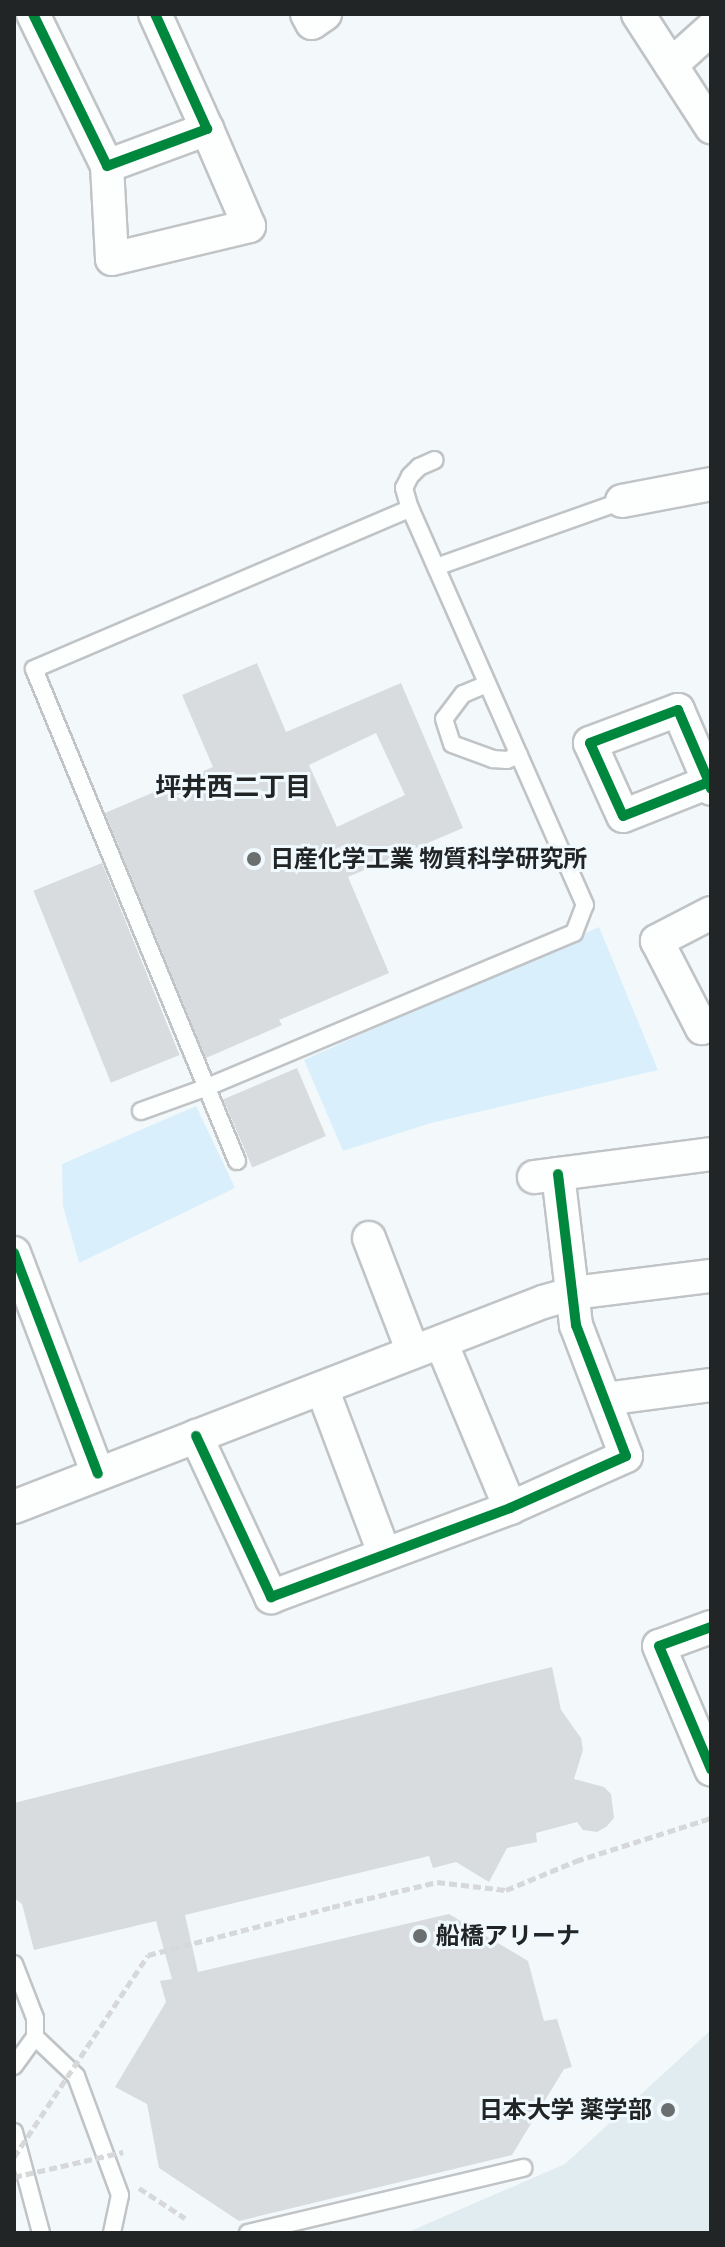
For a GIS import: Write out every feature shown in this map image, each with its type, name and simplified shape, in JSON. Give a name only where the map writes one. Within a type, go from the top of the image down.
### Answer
[{"type":"street","points":[[33,14],[107,166],[112,259],[249,226],[155,14]]},
{"type":"street","points":[[307,14],[312,23],[325,14]]},
{"type":"street","points":[[638,14],[711,127]]},
{"type":"street","points":[[671,65],[711,29]]},
{"type":"street","points":[[107,166],[207,129]]},
{"type":"street","points":[[622,501],[711,484]]},
{"type":"street","points":[[711,913],[657,941],[702,1028],[711,1023]]},
{"type":"street","points":[[196,1436],[271,1597],[510,1508],[626,1456],[576,1325],[574,1293],[546,1175],[711,1154]]},
{"type":"street","points":[[369,1238],[510,1508]]},
{"type":"street","points":[[14,1253],[98,1474]]},
{"type":"street","points":[[14,1507],[574,1293],[711,1276]]},
{"type":"street","points":[[605,1399],[711,1385]]},
{"type":"street","points":[[322,1388],[384,1553]]},
{"type":"street","points":[[711,1627],[659,1646],[711,1769]]},
{"type":"lane","points":[[141,1111],[205,1088],[574,933],[585,905],[410,509],[404,488],[410,476],[419,467],[435,460]]},
{"type":"lane","points":[[436,567],[622,501]]},
{"type":"lane","points":[[237,1161],[34,669],[410,509]]},
{"type":"lane","points":[[487,684],[463,694],[444,719],[452,744],[493,759],[507,760],[519,755]]},
{"type":"lane","points":[[14,1964],[35,2018],[35,2037],[14,2066]]},
{"type":"lane","points":[[35,2037],[76,2076],[120,2195],[112,2233]]},
{"type":"lane","points":[[14,2132],[41,2233]]},
{"type":"lane","points":[[248,2233],[523,2168]]},
{"type":"path","points":[[14,2157],[148,1955],[437,1882],[506,1890],[576,1861],[711,1818]]},
{"type":"path","points":[[14,2177],[123,2152]]},
{"type":"shaded area","points":[[599,927],[658,1070],[431,1123],[343,1151],[304,1060]]},
{"type":"shaded area","points":[[196,1106],[235,1188],[79,1263],[63,1206],[62,1164]]},
{"type":"shaded area","name":"日本大学 薬学部","points":[[711,2030],[711,2233],[406,2233],[565,2164]]},
{"type":"building","name":"日産化学工業 物質科学研究所","points":[[257,663],[286,732],[401,683],[463,828],[348,877],[389,973],[279,1020],[282,1025],[206,1058],[105,813],[213,767],[182,695]],"holes":[[[376,733],[405,795],[337,827],[309,765]]]},
{"type":"building","points":[[102,863],[180,1055],[111,1083],[33,891]]},
{"type":"building","points":[[297,1068],[326,1136],[252,1167],[223,1099]]},
{"type":"building","name":"船橋アリーナ","points":[[552,1667],[561,1710],[581,1738],[583,1750],[574,1779],[604,1787],[611,1794],[614,1818],[606,1827],[597,1832],[583,1830],[577,1822],[536,1833],[537,1842],[507,1848],[489,1882],[456,1862],[433,1868],[429,1856],[185,1915],[198,1972],[449,1914],[528,1961],[544,2021],[557,2019],[572,2067],[564,2069],[512,2155],[239,2221],[159,2168],[147,2104],[115,2087],[166,2002],[160,1981],[172,1979],[156,1921],[34,1950],[22,1904],[14,1898],[14,1803]]},
{"type":"cycle path","points":[[33,14],[107,166],[207,129],[155,14]]},
{"type":"cycle path","points":[[709,782],[623,816],[590,743],[678,710],[709,782],[711,789]]},
{"type":"cycle path","points":[[196,1436],[271,1597],[510,1508],[626,1456],[576,1325],[558,1174]]},
{"type":"cycle path","points":[[14,1253],[98,1474]]},
{"type":"cycle path","points":[[711,1627],[659,1646],[711,1769]]},
{"type":"place","name":"日産化学工業 物質科学研究所","points":[[254,859]]},
{"type":"place","name":"船橋アリーナ","points":[[420,1936]]},
{"type":"place","name":"日本大学 薬学部","points":[[668,2110]]},
{"type":"district","name":"坪井西二丁目","points":[[233,787]]}]
